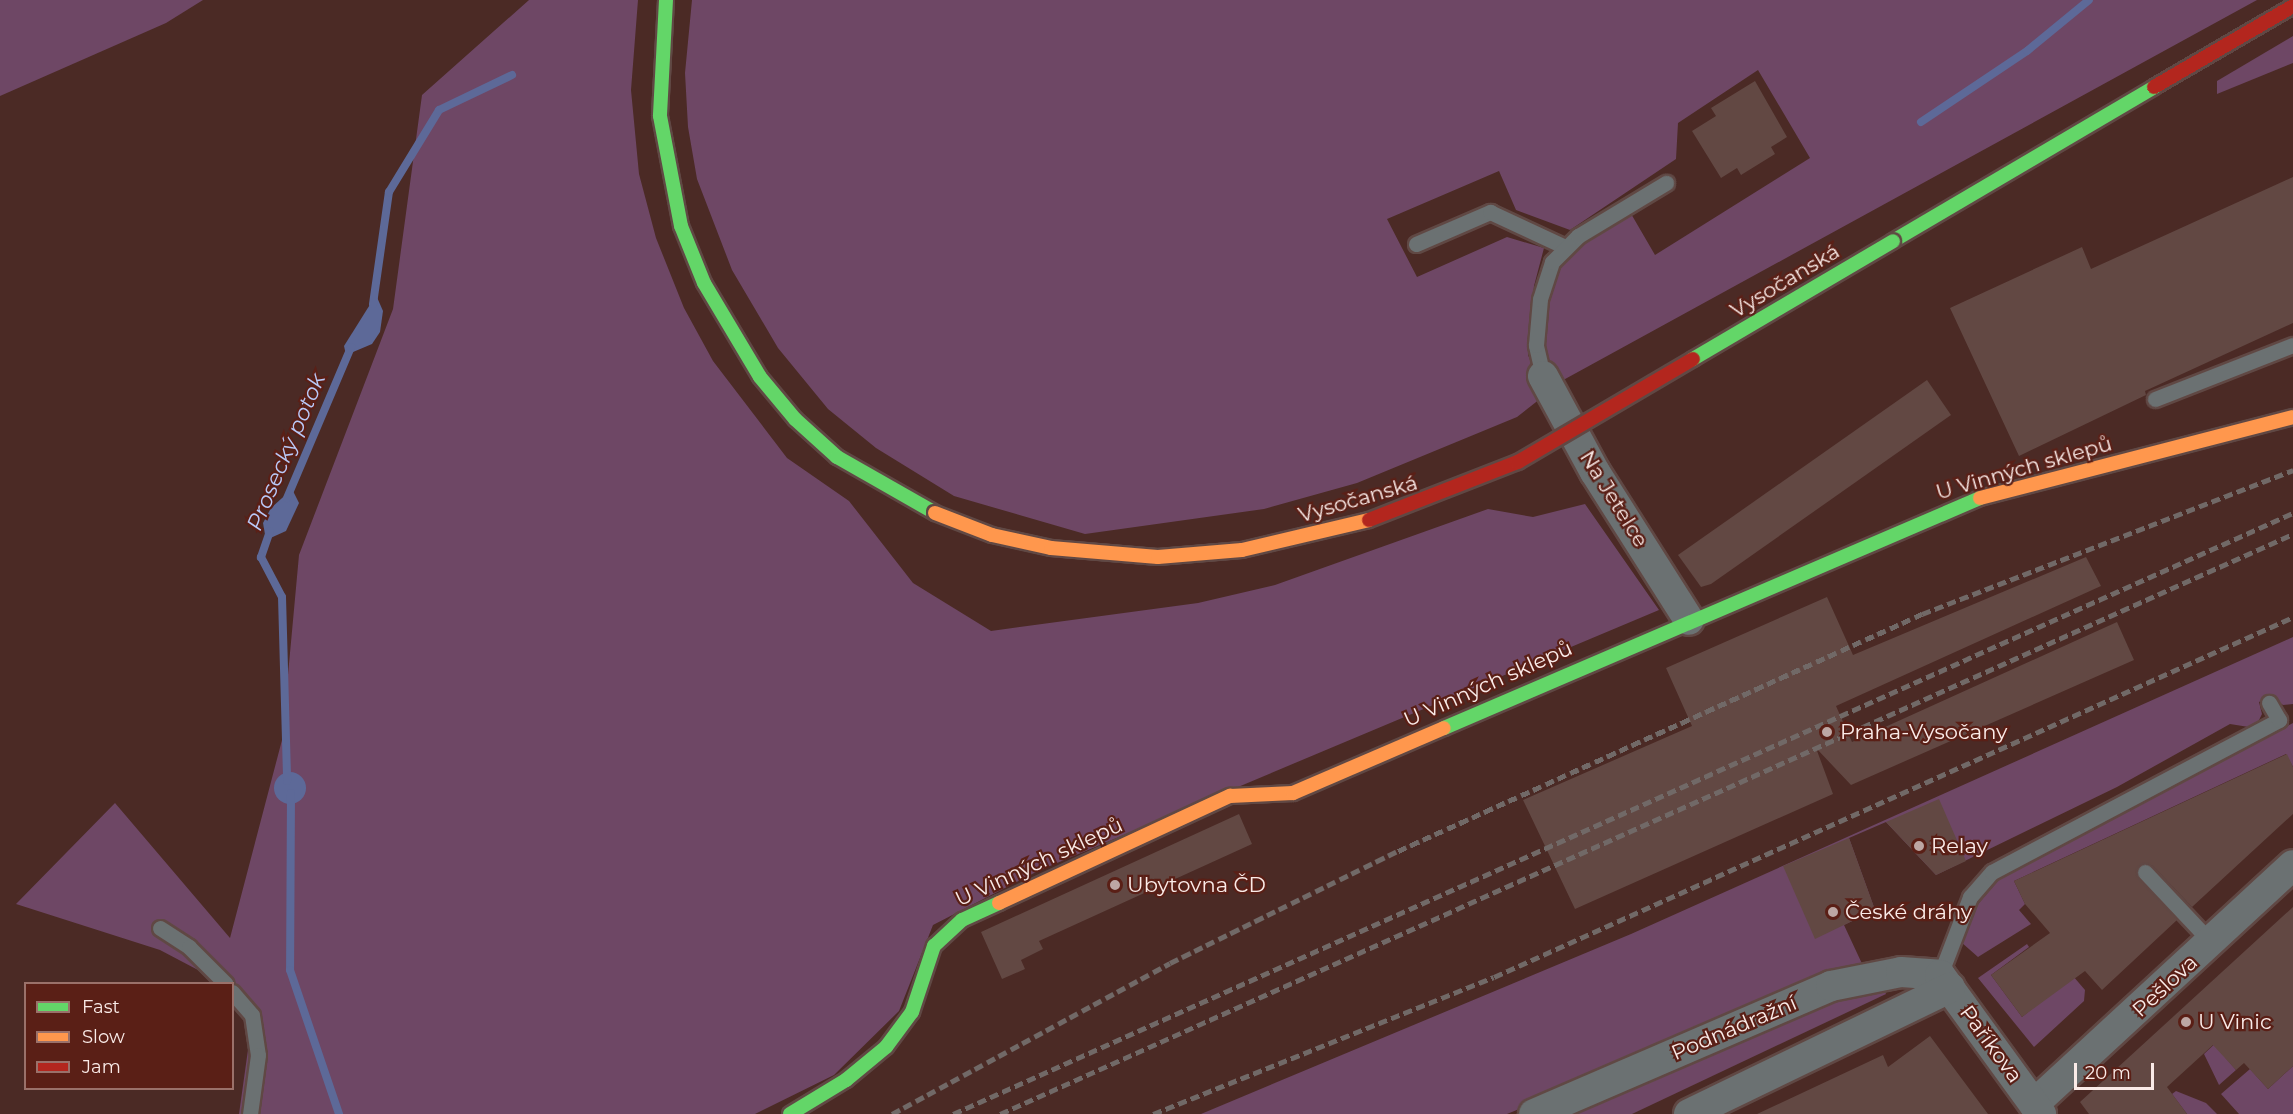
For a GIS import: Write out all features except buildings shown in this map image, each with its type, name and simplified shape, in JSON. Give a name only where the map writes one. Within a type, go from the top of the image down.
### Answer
[{"type":"main road","name":"Vysočanská","points":[[666,0],[660,116],[681,226],[704,283],[754,368],[795,419],[837,457],[934,513],[993,535],[1051,548],[1158,557],[1242,550],[1343,528],[1461,488],[1518,462],[2293,6]]},
{"type":"main road","name":"U Vinných sklepů","points":[[790,1114],[846,1080],[886,1047],[912,1012],[934,946],[962,920],[1230,796],[1293,793],[1961,503],[2293,417]]},
{"type":"street","name":"Na Jetelce","points":[[1544,376],[1595,471],[1689,620]]},
{"type":"street","name":"Pešlova","points":[[2038,1109],[2293,865]]},
{"type":"street","name":"Podnádražní","points":[[1534,1114],[1855,978],[1901,972],[1945,981]]},
{"type":"street","name":"Paříkova","points":[[1945,981],[2038,1109]]},
{"type":"street","points":[[1702,1111],[1945,981]]},
{"type":"lane","points":[[1544,376],[1536,345],[1540,299],[1552,262],[1565,247],[1666,183]]},
{"type":"lane","points":[[1416,244],[1490,212],[1565,247]]},
{"type":"lane","points":[[2155,399],[2293,345]]},
{"type":"lane","points":[[1945,981],[1970,897],[1992,872],[2279,720],[2269,703]]},
{"type":"lane","points":[[2145,873],[2212,943]]},
{"type":"lane","points":[[160,928],[189,947],[224,982]]},
{"type":"lane","points":[[234,994],[252,1015],[258,1054],[250,1114]]},
{"type":"shaded area","points":[[0,0],[203,0],[166,23],[0,96]]},
{"type":"shaded area","points":[[529,0],[638,0],[631,90],[639,174],[656,238],[684,308],[713,361],[787,458],[849,501],[913,583],[991,631],[1198,603],[1275,585],[1488,509],[1533,517],[1585,504],[1659,610],[1038,871],[933,925],[899,1011],[834,1075],[755,1114],[239,1114],[252,1021],[234,988],[234,982],[211,982],[198,970],[160,950],[16,904],[115,803],[230,938],[282,740],[299,555],[393,309],[422,95]]},
{"type":"shaded area","points":[[692,0],[2257,0],[1556,384],[1541,351],[1548,298],[1559,267],[1583,242],[1630,212],[1655,255],[1810,158],[1758,70],[1678,123],[1676,159],[1570,230],[1516,210],[1499,171],[1387,219],[1417,277],[1507,237],[1544,248],[1534,286],[1528,355],[1545,395],[1517,417],[1357,483],[1264,509],[1085,534],[954,496],[876,448],[828,409],[778,348],[732,270],[697,179],[688,127],[685,73]]},
{"type":"shaded area","points":[[2293,36],[2293,63],[2217,94],[2217,81]]},
{"type":"shaded area","points":[[2293,637],[2293,704],[2283,705],[2270,696],[2259,702],[2262,714],[2255,728],[2230,724],[2117,787],[1936,875],[1886,822],[1849,838],[1875,910],[1844,925],[1864,968],[1507,1114],[1201,1114],[1631,934]]},
{"type":"shaded area","points":[[2293,723],[2293,767],[2286,754],[2014,881],[2025,904],[2019,910],[2031,924],[1978,957],[1961,942],[1973,910],[2001,877]]},
{"type":"shaded area","points":[[2027,944],[2029,947],[1991,975],[2022,1017],[2073,976],[2085,990],[2084,1001],[2034,1047],[1978,978]]},
{"type":"shaded area","points":[[1881,981],[1886,994],[1632,1114],[1565,1114]]},
{"type":"shaded area","points":[[2221,1038],[2224,1056],[2236,1070],[2219,1085],[2204,1054]]},
{"type":"shaded area","points":[[2293,1066],[2293,1114],[2239,1114],[2221,1094],[2250,1069],[2268,1089]]},
{"type":"shaded area","points":[[2176,1091],[2206,1103],[2217,1114],[2187,1114],[2172,1094]]},
{"type":"water","points":[[376,295],[383,311],[380,332],[372,344],[346,355],[344,346]]},
{"type":"water","points":[[292,489],[299,503],[286,531],[266,540],[263,523],[271,508]]},
{"type":"water","points":[[290,772],[301,777],[306,788],[301,799],[290,804],[279,799],[274,788],[279,777]]},
{"type":"waterway","points":[[1921,122],[2027,51],[2089,0]]},
{"type":"waterway","name":"Prosecký potok","points":[[373,304],[389,192],[439,110],[512,75]]},
{"type":"waterway","name":"Prosecký potok","points":[[287,498],[351,347]]},
{"type":"waterway","name":"Prosecký potok","points":[[270,531],[261,557],[282,597],[287,781]]},
{"type":"waterway","name":"Prosecký potok","points":[[291,793],[290,970],[339,1114]]},
{"type":"railway","points":[[892,1114],[1170,963],[1398,851],[1922,614],[2293,470]]},
{"type":"railway","points":[[953,1114],[2293,513]]},
{"type":"railway","points":[[1000,1114],[2293,534]]},
{"type":"railway","points":[[1153,1114],[1494,977],[2293,617]]},
{"type":"traffic: fast","points":[[666,0],[660,116],[681,226],[704,283],[760,377],[795,419],[837,457],[935,513]]},
{"type":"traffic: fast","points":[[1893,241],[2154,87]]},
{"type":"traffic: fast","points":[[1693,359],[1893,241]]},
{"type":"traffic: fast","points":[[1444,728],[1980,498]]},
{"type":"traffic: fast","points":[[790,1114],[846,1080],[886,1047],[912,1012],[934,946],[962,920],[999,903]]},
{"type":"traffic: slow","points":[[1980,498],[2293,417]]},
{"type":"traffic: slow","points":[[935,513],[992,535],[1051,548],[1158,557],[1242,550],[1369,520]]},
{"type":"traffic: slow","points":[[999,903],[1230,796],[1293,793],[1444,728]]},
{"type":"traffic: jam","points":[[2154,87],[2293,6]]},
{"type":"traffic: jam","points":[[1369,520],[1518,462],[1693,359]]},
{"type":"place","name":"Praha-Vysočany","points":[[1827,732]]},
{"type":"place","name":"Relay","points":[[1919,846]]},
{"type":"place","name":"Ubytovna ČD","points":[[1115,885]]},
{"type":"place","name":"České dráhy","points":[[1833,912]]},
{"type":"place","name":"U Vinic","points":[[2186,1022]]}]
